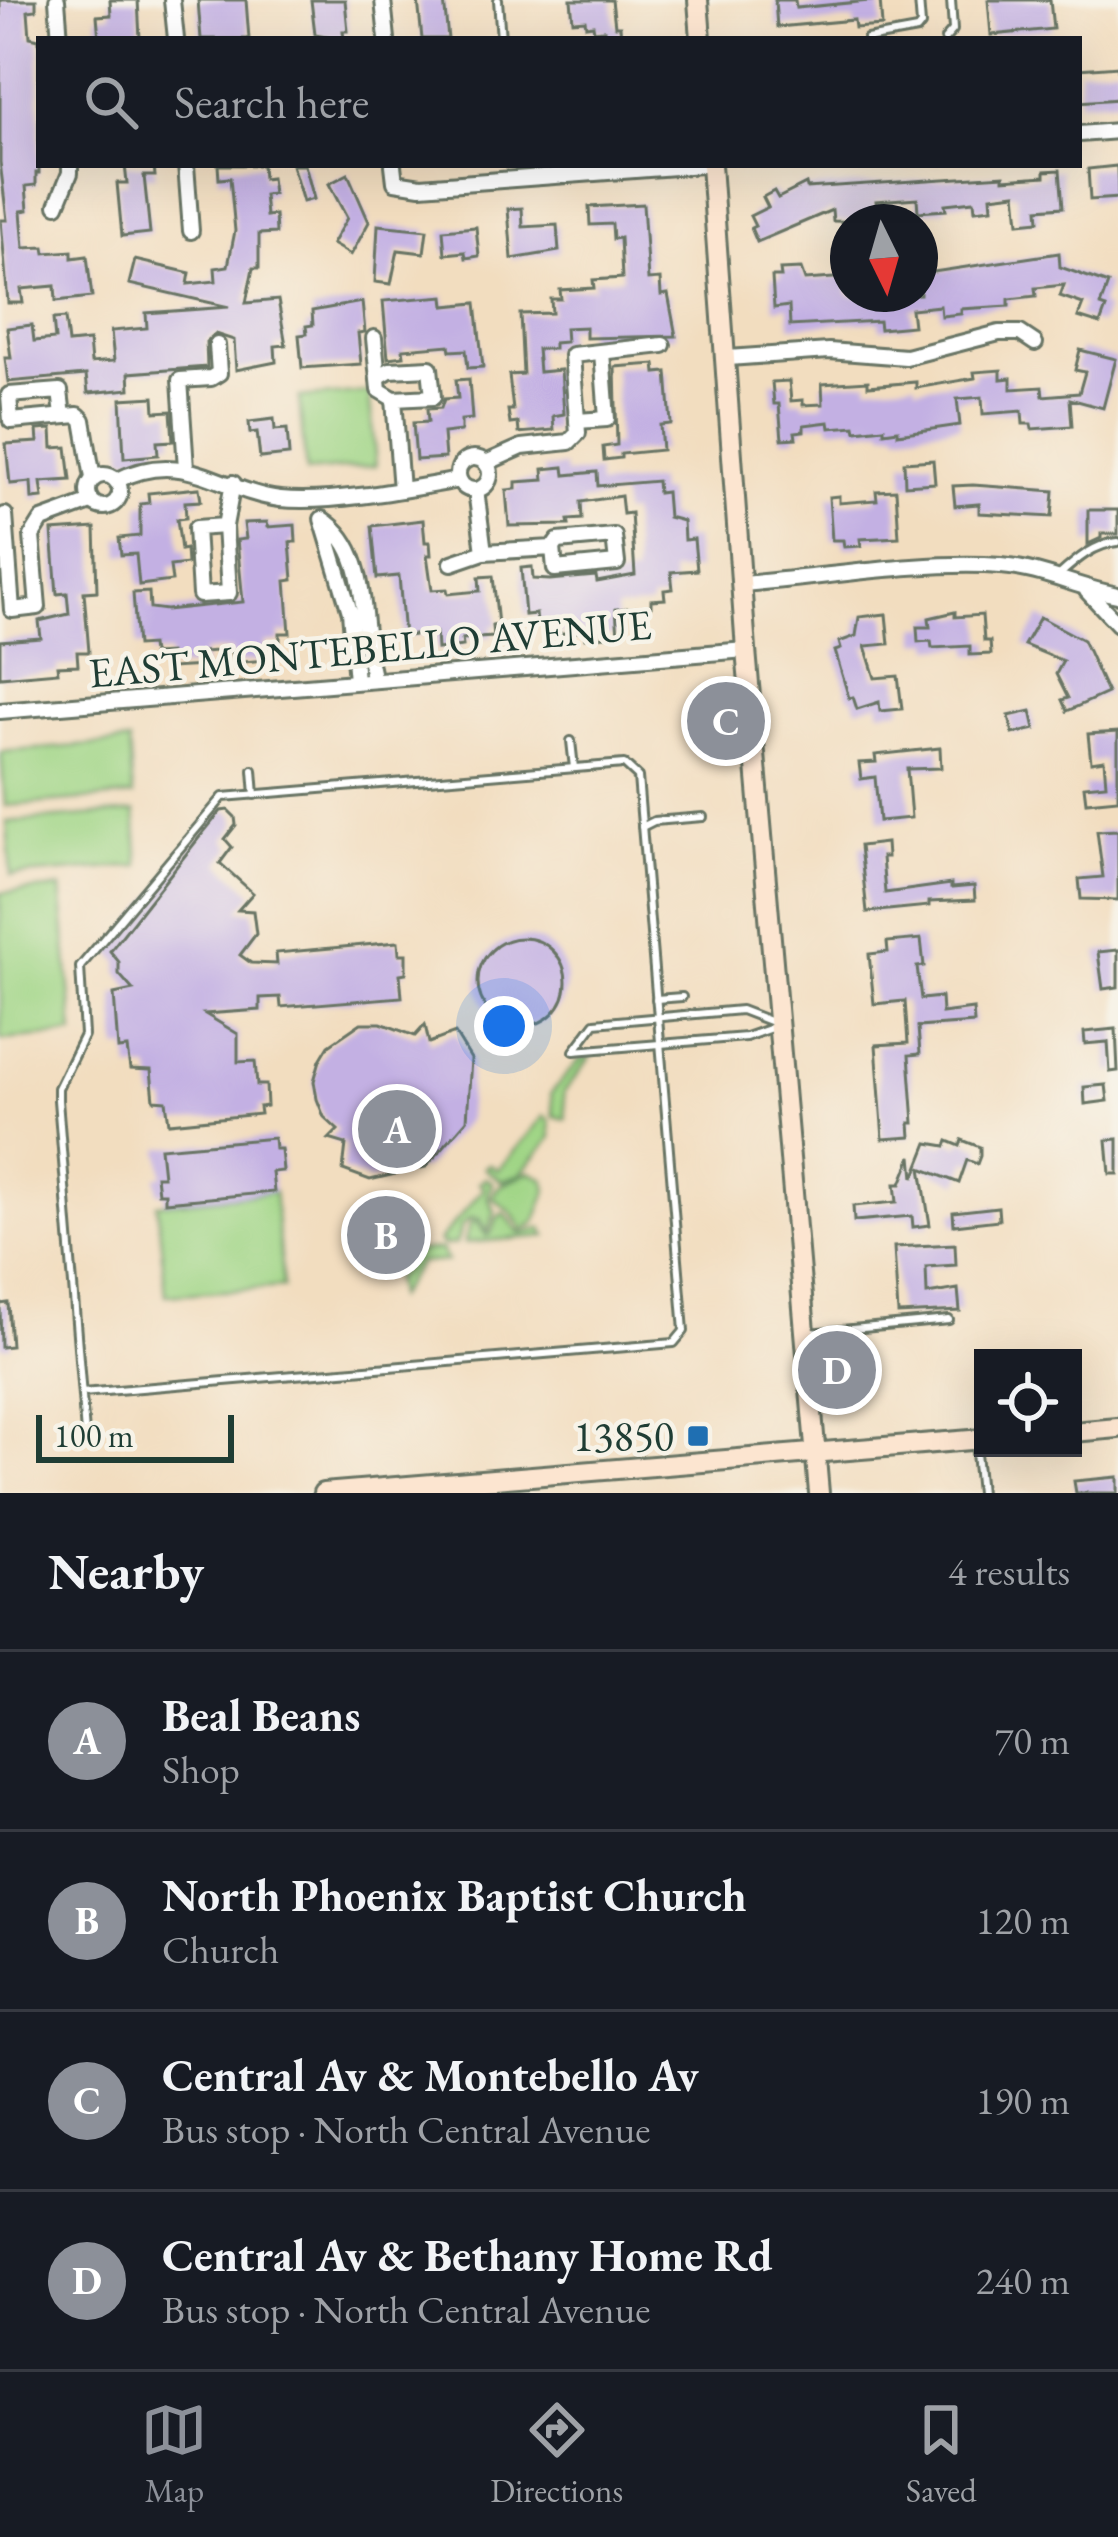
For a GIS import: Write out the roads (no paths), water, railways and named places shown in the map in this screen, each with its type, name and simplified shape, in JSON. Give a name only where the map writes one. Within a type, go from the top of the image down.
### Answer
[{"type":"main road","points":[[698,0],[701,36]]},
{"type":"main road","points":[[707,168],[728,358],[746,650],[819,1493]]},
{"type":"main road","points":[[1082,1431],[1118,1428]]},
{"type":"main road","points":[[323,1493],[974,1439]]},
{"type":"street","points":[[57,0],[60,36]]},
{"type":"street","points":[[172,0],[176,36]]},
{"type":"street","points":[[383,0],[387,36]]},
{"type":"street","points":[[1082,134],[1118,131]]},
{"type":"street","points":[[57,205],[70,168]]},
{"type":"street","points":[[186,168],[191,231]]},
{"type":"street","points":[[393,168],[395,182],[421,186],[621,168]]},
{"type":"street","points":[[728,358],[829,351],[906,357],[999,333],[1020,334],[1035,343]]},
{"type":"street","points":[[374,338],[379,390],[394,400],[433,397],[430,368],[390,370],[378,377]]},
{"type":"street","points":[[186,468],[180,380],[219,373],[218,345]]},
{"type":"street","points":[[486,463],[490,476],[485,485],[466,488],[458,470],[464,460],[486,463],[522,447],[569,442],[578,433],[572,355],[663,345]]},
{"type":"street","points":[[577,421],[608,419],[602,352]]},
{"type":"street","points":[[394,400],[401,490]]},
{"type":"street","points":[[63,416],[78,415],[83,420],[93,478],[87,492],[91,502],[101,507],[116,502],[120,491],[116,481],[103,475],[93,478]]},
{"type":"street","points":[[116,481],[130,474],[186,468],[278,499],[401,490],[459,480]]},
{"type":"street","points":[[225,526],[196,528],[200,595],[229,593],[225,526],[233,483]]},
{"type":"street","points":[[476,490],[484,552]]},
{"type":"street","points":[[311,498],[322,519],[350,612],[356,681]]},
{"type":"street","points":[[5,514],[12,610],[38,608],[32,536],[42,520],[91,502]]},
{"type":"street","points":[[322,519],[339,530],[356,569],[374,680]]},
{"type":"street","points":[[7,538],[32,536]]},
{"type":"street","points":[[614,536],[617,563],[556,569],[554,548],[558,541],[614,536]]},
{"type":"street","points":[[452,563],[484,552],[554,548]]},
{"type":"street","points":[[741,584],[975,565],[1006,566],[1087,591],[1118,595]]},
{"type":"street","points":[[1087,591],[1118,624]]},
{"type":"street","name":"EAST MONTEBELLO AVENUE","points":[[0,711],[746,650]]},
{"type":"lane","points":[[498,0],[501,36]]},
{"type":"lane","points":[[884,36],[917,30],[921,25],[919,0]]},
{"type":"lane","points":[[948,36],[953,30],[951,0]]},
{"type":"lane","points":[[1056,578],[1082,555],[1118,542]]},
{"type":"lane","points":[[571,741],[574,768]]},
{"type":"lane","points":[[82,1393],[674,1343],[684,1331],[638,777],[633,769],[624,764],[223,797],[80,968],[84,1035],[58,1088],[58,1100],[86,1446]]},
{"type":"lane","points":[[253,770],[255,795]]},
{"type":"lane","points":[[642,826],[703,817]]},
{"type":"lane","points":[[656,999],[682,997]]},
{"type":"lane","points":[[741,1010],[780,1025],[746,1037],[574,1051],[595,1023],[741,1010]]},
{"type":"lane","points":[[806,1333],[949,1320]]},
{"type":"lane","points":[[979,1457],[980,1493]]},
{"type":"place","name":"Central Av & Montebello Av","points":[[726,721]]},
{"type":"place","name":"Beal Beans","points":[[397,1129]]},
{"type":"place","name":"North Phoenix Baptist Church","points":[[386,1235]]},
{"type":"place","name":"Central Av & Bethany Home Rd","points":[[837,1370]]},
{"type":"place","name":"13850","points":[[698,1436]]}]
